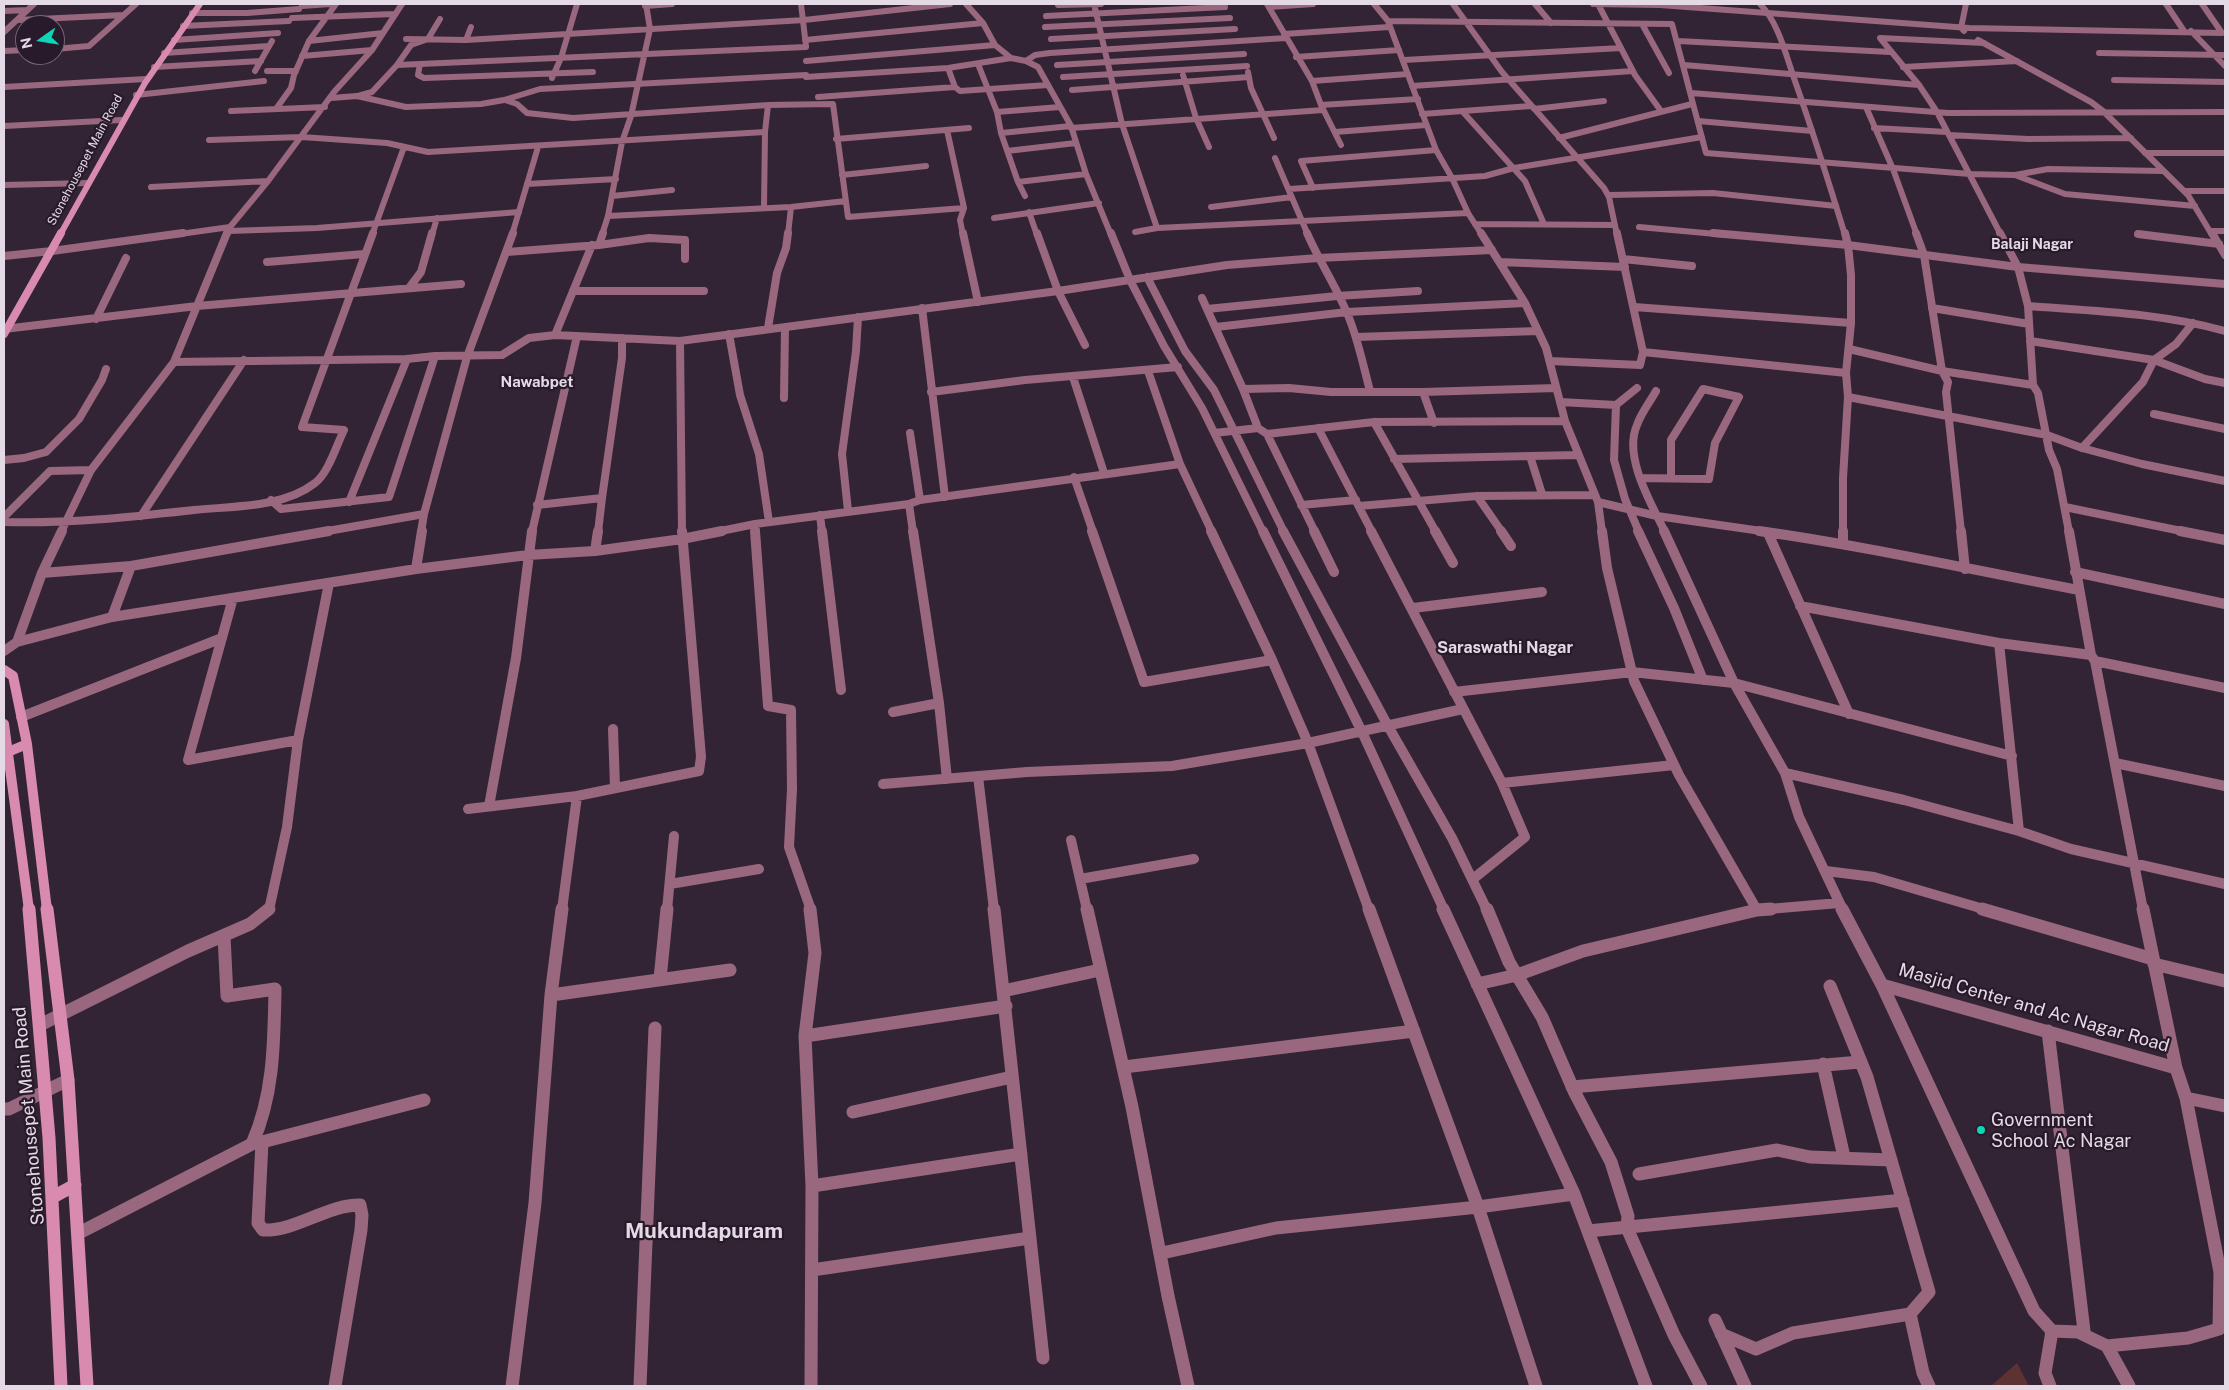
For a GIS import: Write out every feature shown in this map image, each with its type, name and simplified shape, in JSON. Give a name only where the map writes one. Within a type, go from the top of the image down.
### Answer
[{"type":"main road","name":"Stonehousepet Main Road","points":[[5,330],[52,251],[121,120],[154,67],[200,4]]},
{"type":"main road","points":[[4,670],[13,676],[22,717],[61,1015],[68,1080],[79,1234],[87,1386]]},
{"type":"main road","name":"Stonehousepet Main Road","points":[[4,724],[20,820],[40,1025],[57,1245],[61,1386]]},
{"type":"main road","points":[[8,752],[26,744]]},
{"type":"main road","points":[[53,1197],[75,1185]]},
{"type":"street","points":[[22,15],[34,4]]},
{"type":"street","points":[[65,49],[89,46],[136,4]]},
{"type":"street","points":[[211,64],[220,49],[255,4]]},
{"type":"street","points":[[192,13],[247,13],[330,4]]},
{"type":"street","points":[[276,109],[291,88],[309,41],[336,4]]},
{"type":"street","points":[[17,642],[42,573],[64,523],[91,470],[174,362],[230,229],[325,107],[334,92],[372,50],[402,4]]},
{"type":"street","points":[[547,89],[561,58],[577,4]]},
{"type":"street","points":[[555,335],[608,216],[622,142],[638,84],[650,29],[646,5],[672,4]]},
{"type":"street","points":[[801,4],[806,44],[806,75]]},
{"type":"street","points":[[406,39],[466,40],[804,20],[950,4]]},
{"type":"street","points":[[966,4],[983,23],[995,45],[1011,58]]},
{"type":"street","points":[[1094,4],[1122,124],[1157,228]]},
{"type":"street","points":[[1058,5],[1101,4]]},
{"type":"street","points":[[1313,4],[1268,5],[1296,57],[1312,81],[1322,107],[1342,145]]},
{"type":"street","points":[[1374,4],[1388,24],[1404,60],[1436,150],[1474,224],[1525,303],[1550,361],[1565,421],[1595,499],[1607,568],[1634,681],[1674,765],[1757,910]]},
{"type":"street","points":[[1452,4],[1508,79],[1559,138],[1600,179],[1608,195],[1643,352],[1640,365],[1550,361]]},
{"type":"street","points":[[1535,4],[1551,23]]},
{"type":"street","points":[[1593,4],[1660,5],[1768,12],[1961,28],[2224,33]]},
{"type":"street","points":[[1598,4],[1633,71],[1661,111]]},
{"type":"street","points":[[1760,4],[1768,12],[1783,47],[1823,161],[1848,245],[1851,275],[1846,373],[1848,397],[1843,478],[1843,543]]},
{"type":"street","points":[[1961,28],[1966,4]]},
{"type":"street","points":[[2166,4],[2188,31],[2225,66]]},
{"type":"street","points":[[2202,4],[2224,33]]},
{"type":"street","points":[[1046,16],[1096,14],[1163,7],[1225,5],[1244,54],[1250,88],[1274,138]]},
{"type":"street","points":[[255,71],[278,33],[302,6]]},
{"type":"street","points":[[1163,7],[1196,118],[1209,147]]},
{"type":"street","points":[[4,11],[27,10]]},
{"type":"street","points":[[183,26],[394,14]]},
{"type":"street","points":[[65,18],[123,15]]},
{"type":"street","points":[[331,98],[357,96],[372,92],[411,45],[428,39],[440,18]]},
{"type":"street","points":[[1045,27],[1230,18]]},
{"type":"street","points":[[1026,61],[1035,55],[1174,44],[1240,42],[1388,24],[1465,22],[1672,24],[1706,153],[1970,174],[2014,175],[2048,169],[2163,170]]},
{"type":"street","points":[[4,32],[15,23]]},
{"type":"street","points":[[396,65],[644,56],[806,44],[983,23]]},
{"type":"street","points":[[1642,24],[1669,73]]},
{"type":"street","points":[[466,40],[471,27]]},
{"type":"street","points":[[1051,39],[1171,34],[1235,28]]},
{"type":"street","points":[[1961,28],[1966,34],[2091,102],[2103,111],[2184,191],[2225,255]]},
{"type":"street","points":[[174,40],[278,33]]},
{"type":"street","points":[[309,41],[383,33]]},
{"type":"street","points":[[1984,43],[1880,38],[1919,85],[1936,112],[2018,267],[2028,306],[2033,385],[2038,393],[2049,450],[2057,469],[2066,507],[2075,572],[2116,763],[2133,864],[2176,1068],[2186,1098],[2222,1272],[2222,1331],[2188,1338],[2107,1346],[2078,1332]]},
{"type":"street","points":[[1678,41],[1890,52]]},
{"type":"street","points":[[806,61],[995,45]]},
{"type":"street","points":[[164,53],[269,46]]},
{"type":"street","points":[[1404,60],[1621,48]]},
{"type":"street","points":[[302,56],[372,50]]},
{"type":"street","points":[[1296,57],[1398,50]]},
{"type":"street","points":[[2099,53],[2225,55]]},
{"type":"street","points":[[1057,65],[1244,54]]},
{"type":"street","points":[[357,96],[406,107],[481,104],[547,89],[806,75],[806,77],[948,68],[1011,58],[1026,61],[1038,67],[1071,127],[1086,174],[1130,280],[1164,346],[1215,433],[1362,732],[1574,1194],[1646,1386]]},
{"type":"street","points":[[842,59],[842,75]]},
{"type":"street","points":[[154,67],[260,61]]},
{"type":"street","points":[[1903,67],[2017,61]]},
{"type":"street","points":[[420,64],[418,75],[424,78],[593,72]]},
{"type":"street","points":[[978,64],[997,112],[1007,151],[1018,182],[1025,196]]},
{"type":"street","points":[[1684,65],[1919,85]]},
{"type":"street","points":[[1063,77],[1247,66]]},
{"type":"street","points":[[948,68],[956,87],[960,91],[1048,85]]},
{"type":"street","points":[[267,71],[296,71]]},
{"type":"street","points":[[1412,86],[1633,71]]},
{"type":"street","points":[[1312,81],[1408,74]]},
{"type":"street","points":[[1072,90],[1249,77]]},
{"type":"street","points":[[4,87],[146,79]]},
{"type":"street","points":[[2114,80],[2225,82]]},
{"type":"street","points":[[136,95],[264,81]]},
{"type":"street","points":[[818,97],[956,87]]},
{"type":"street","points":[[1691,93],[1963,114],[2103,111],[2225,112]]},
{"type":"street","points":[[1002,133],[1418,99]]},
{"type":"street","points":[[504,100],[517,104],[527,113],[572,118],[630,116],[768,105],[833,104],[836,139],[848,217],[964,208]]},
{"type":"street","points":[[1422,114],[1533,108],[1604,101]]},
{"type":"street","points":[[1559,138],[1692,104]]},
{"type":"street","points":[[764,207],[765,132],[768,105]]},
{"type":"street","points":[[231,111],[325,107]]},
{"type":"street","points":[[997,112],[1060,107]]},
{"type":"street","points":[[1866,107],[1893,169],[1924,255],[1942,371],[1948,382],[1946,392],[1965,569]]},
{"type":"street","points":[[1464,112],[1525,181],[1544,224]]},
{"type":"street","points":[[4,126],[121,120]]},
{"type":"street","points":[[1698,121],[1812,131]]},
{"type":"street","points":[[1335,132],[1426,125]]},
{"type":"street","points":[[836,139],[970,128]]},
{"type":"street","points":[[1874,128],[2028,139],[2130,138]]},
{"type":"street","points":[[947,130],[964,208],[960,220],[978,302]]},
{"type":"street","points":[[209,140],[302,137],[387,143],[428,152],[538,147],[765,132]]},
{"type":"street","points":[[1211,207],[1314,188],[1486,176],[1514,168],[1579,159],[1702,137]]},
{"type":"street","points":[[1007,151],[1076,143]]},
{"type":"street","points":[[4,522],[64,523],[141,516],[271,500],[296,493],[318,483],[344,430],[302,428],[312,404],[325,360],[404,147]]},
{"type":"street","points":[[416,570],[424,514],[467,357],[507,252],[538,147]]},
{"type":"street","points":[[1314,188],[1301,161],[1436,150]]},
{"type":"street","points":[[2145,153],[2225,153]]},
{"type":"street","points":[[1275,158],[1318,258],[1347,312],[1356,337],[1370,391]]},
{"type":"street","points":[[842,175],[926,166]]},
{"type":"street","points":[[1018,182],[1086,174]]},
{"type":"street","points":[[2014,175],[2065,194],[2195,206]]},
{"type":"street","points":[[527,184],[616,178]]},
{"type":"street","points":[[151,187],[268,182]]},
{"type":"street","points":[[4,184],[88,183]]},
{"type":"street","points":[[612,196],[672,190]]},
{"type":"street","points":[[2184,191],[2225,192]]},
{"type":"street","points":[[1608,195],[1713,194],[1836,206]]},
{"type":"street","points":[[608,216],[791,207],[846,200]]},
{"type":"street","points":[[994,218],[1099,203]]},
{"type":"street","points":[[768,328],[778,273],[786,248],[791,207]]},
{"type":"street","points":[[4,256],[230,229],[377,223],[520,212]]},
{"type":"street","points":[[1029,212],[1058,291],[1085,345]]},
{"type":"street","points":[[1135,232],[1157,228],[1468,213]]},
{"type":"street","points":[[409,288],[421,272],[437,218]]},
{"type":"street","points":[[1474,224],[1615,224]]},
{"type":"street","points":[[1639,227],[1848,245],[2018,267],[2225,284]]},
{"type":"street","points":[[2210,231],[2225,231]]},
{"type":"street","points":[[2138,234],[2219,244]]},
{"type":"street","points":[[507,252],[596,245],[649,238],[685,240],[685,259]]},
{"type":"street","points":[[174,362],[406,359],[435,356],[467,357],[502,354],[529,338],[555,335],[680,341],[1058,291],[1226,265],[1318,258],[1492,250]]},
{"type":"street","points":[[267,262],[364,254]]},
{"type":"street","points":[[96,319],[126,258]]},
{"type":"street","points":[[1500,262],[1624,263],[1692,266]]},
{"type":"street","points":[[1147,277],[1185,351],[1214,390],[1298,561],[1388,726],[1452,838],[1473,879],[1509,962],[1542,1017],[1572,1087],[1611,1162],[1628,1216],[1627,1228],[1674,1335],[1701,1386]]},
{"type":"street","points":[[5,330],[197,306],[461,284]]},
{"type":"street","points":[[573,291],[704,291]]},
{"type":"street","points":[[1207,310],[1338,296],[1418,291]]},
{"type":"street","points":[[1202,298],[1243,388],[1258,428],[1267,434],[1334,572]]},
{"type":"street","points":[[1216,327],[1347,312],[1525,303]]},
{"type":"street","points":[[1634,306],[1850,323]]},
{"type":"street","points":[[2028,306],[2118,313],[2193,323],[2225,331]]},
{"type":"street","points":[[922,308],[945,496]]},
{"type":"street","points":[[1932,308],[2029,324]]},
{"type":"street","points":[[848,511],[842,455],[849,387],[858,339],[858,317]]},
{"type":"street","points":[[2082,448],[2143,382],[2154,360],[2176,344],[2193,323]]},
{"type":"street","points":[[784,398],[785,327]]},
{"type":"street","points":[[1356,337],[1538,331]]},
{"type":"street","points":[[729,334],[740,395],[759,454],[769,522]]},
{"type":"street","points":[[489,806],[516,658],[528,554],[537,505],[577,336]]},
{"type":"street","points":[[595,551],[622,358],[622,338]]},
{"type":"street","points":[[468,809],[577,796],[699,772],[701,757],[682,539],[680,341]]},
{"type":"street","points":[[2030,341],[2154,360],[2205,379],[2225,383]]},
{"type":"street","points":[[1848,349],[1942,371],[2033,385]]},
{"type":"street","points":[[1643,352],[1846,373]]},
{"type":"street","points":[[271,500],[281,509],[389,497],[435,356]]},
{"type":"street","points":[[349,502],[363,471],[406,359]]},
{"type":"street","points":[[141,516],[244,360]]},
{"type":"street","points":[[931,392],[1025,380],[1178,367]]},
{"type":"street","points":[[4,460],[24,458],[46,452],[79,419],[102,380],[106,369]]},
{"type":"street","points":[[1148,371],[1180,464],[1272,660],[1308,743],[1478,1207],[1536,1386]]},
{"type":"street","points":[[1073,377],[1104,473]]},
{"type":"street","points":[[1243,388],[1289,388],[1331,392],[1423,392],[1556,388]]},
{"type":"street","points":[[1560,402],[1616,405],[1637,388]]},
{"type":"street","points":[[1640,478],[1709,479],[1715,443],[1738,397],[1703,389],[1671,440],[1671,477]]},
{"type":"street","points":[[1656,391],[1636,426],[1632,447],[1640,478],[1657,516],[1734,683],[1785,773],[1799,817],[1826,870],[1839,903],[1882,985],[2034,1311],[2052,1331],[2078,1332],[2084,1331],[2048,1032]]},
{"type":"street","points":[[1423,392],[1434,423]]},
{"type":"street","points":[[1848,397],[2047,435],[2082,448],[2142,464],[2225,481]]},
{"type":"street","points":[[1616,405],[1617,417],[1612,451],[1628,508],[1676,612],[1703,680]]},
{"type":"street","points":[[2154,414],[2225,429]]},
{"type":"street","points":[[1267,434],[1374,422],[1565,421]]},
{"type":"street","points":[[1374,422],[1452,563]]},
{"type":"street","points":[[1215,433],[1258,428]]},
{"type":"street","points":[[1318,428],[1413,608],[1454,692],[1502,783],[1526,837],[1473,879]]},
{"type":"street","points":[[910,433],[920,500]]},
{"type":"street","points":[[1394,458],[1577,455]]},
{"type":"street","points":[[1530,456],[1542,494]]},
{"type":"street","points":[[4,651],[17,642],[112,617],[528,554],[595,551],[682,539],[755,524],[909,504],[920,500],[1074,477],[1180,464]]},
{"type":"street","points":[[4,517],[50,471],[91,470]]},
{"type":"street","points":[[1074,477],[1144,682],[1272,660]]},
{"type":"street","points":[[1301,505],[1542,494],[1595,499],[1657,516],[1712,522],[1768,533],[1843,543],[1965,569],[2079,590]]},
{"type":"street","points":[[1477,496],[1511,546]]},
{"type":"street","points":[[537,505],[602,498]]},
{"type":"street","points":[[909,504],[939,703],[947,779]]},
{"type":"street","points":[[2066,507],[2225,540]]},
{"type":"street","points":[[42,573],[130,566],[424,514]]},
{"type":"street","points":[[820,515],[841,690]]},
{"type":"street","points":[[755,524],[768,706],[792,710],[792,789],[789,847],[812,914],[815,953],[805,1036],[812,1186],[811,1386]]},
{"type":"street","points":[[1768,533],[1849,714]]},
{"type":"street","points":[[112,617],[130,566]]},
{"type":"street","points":[[2075,572],[2225,604]]},
{"type":"street","points":[[40,1025],[188,952],[250,924],[269,910],[287,827],[298,740],[329,583]]},
{"type":"street","points":[[1413,608],[1542,592]]},
{"type":"street","points":[[233,598],[188,760],[298,740]]},
{"type":"street","points":[[1800,606],[1999,643],[2093,658],[2225,688]]},
{"type":"street","points":[[22,717],[113,683],[222,638]]},
{"type":"street","points":[[1999,643],[2019,831]]},
{"type":"street","points":[[1454,692],[1632,672],[1734,683],[2012,756]]},
{"type":"street","points":[[893,712],[939,703]]},
{"type":"street","points":[[883,784],[1073,770],[1172,766],[1308,743],[1463,709]]},
{"type":"street","points":[[613,729],[615,787]]},
{"type":"street","points":[[2116,763],[2225,786]]},
{"type":"street","points":[[1502,783],[1674,765]]},
{"type":"street","points":[[1785,773],[1904,800],[2019,831],[2071,849],[2225,884]]},
{"type":"street","points":[[978,776],[1006,1006],[1043,1358]]},
{"type":"street","points":[[512,1386],[535,1203],[551,995],[577,796]]},
{"type":"street","points":[[660,979],[674,836]]},
{"type":"street","points":[[1071,840],[1124,1067],[1162,1252],[1176,1340],[1188,1386]]},
{"type":"street","points":[[1080,879],[1194,859]]},
{"type":"street","points":[[670,884],[759,869]]},
{"type":"street","points":[[1826,870],[1874,877],[2225,981]]},
{"type":"street","points":[[1477,984],[1517,975],[1583,951],[1757,910],[1839,903]]},
{"type":"street","points":[[224,936],[227,996],[237,997],[266,987],[275,989],[273,1062],[257,1143],[258,1223],[263,1230],[270,1231],[351,1205],[360,1205],[361,1209],[361,1230],[335,1386]]},
{"type":"street","points":[[551,995],[730,970]]},
{"type":"street","points":[[1003,991],[1100,970]]},
{"type":"street","name":"Masjid Center and Ac Nagar Road","points":[[1882,985],[2176,1068]]},
{"type":"street","points":[[1722,1334],[1756,1349],[1793,1333],[1910,1314],[1928,1292],[1867,1077],[1830,986]]},
{"type":"street","points":[[805,1036],[1006,1006]]},
{"type":"street","points":[[640,1386],[655,1028]]},
{"type":"street","points":[[1124,1067],[1414,1031]]},
{"type":"street","points":[[1572,1087],[1860,1062]]},
{"type":"street","points":[[1823,1064],[1844,1158]]},
{"type":"street","points":[[853,1112],[1012,1077]]},
{"type":"street","points":[[4,1109],[9,1109],[68,1080]]},
{"type":"street","points":[[2186,1098],[2225,1106]]},
{"type":"street","points":[[79,1234],[142,1199],[257,1143],[424,1100]]},
{"type":"street","points":[[1638,1174],[1777,1150],[1810,1158],[1891,1160]]},
{"type":"street","points":[[812,1186],[1021,1154]]},
{"type":"street","points":[[1162,1252],[1276,1228],[1478,1207],[1574,1194]]},
{"type":"street","points":[[1588,1232],[1903,1200]]},
{"type":"street","points":[[812,1270],[1030,1238]]},
{"type":"street","points":[[1910,1314],[1923,1372],[1929,1386]]},
{"type":"street","points":[[1715,1320],[1745,1386]]},
{"type":"street","points":[[2050,1386],[2045,1373],[2052,1331]]},
{"type":"street","points":[[2107,1346],[2129,1386]]},
{"type":"shaded area","points":[[2017,1363],[2029,1386],[1991,1386]]},
{"type":"place","name":"Government School Ac Nagar","points":[[1981,1130]]},
{"type":"district","name":"Balaji Nagar","points":[[2032,245]]},
{"type":"district","name":"Nawabpet","points":[[537,382]]},
{"type":"district","name":"Saraswathi Nagar","points":[[1505,648]]},
{"type":"district","name":"Mukundapuram","points":[[704,1232]]}]
